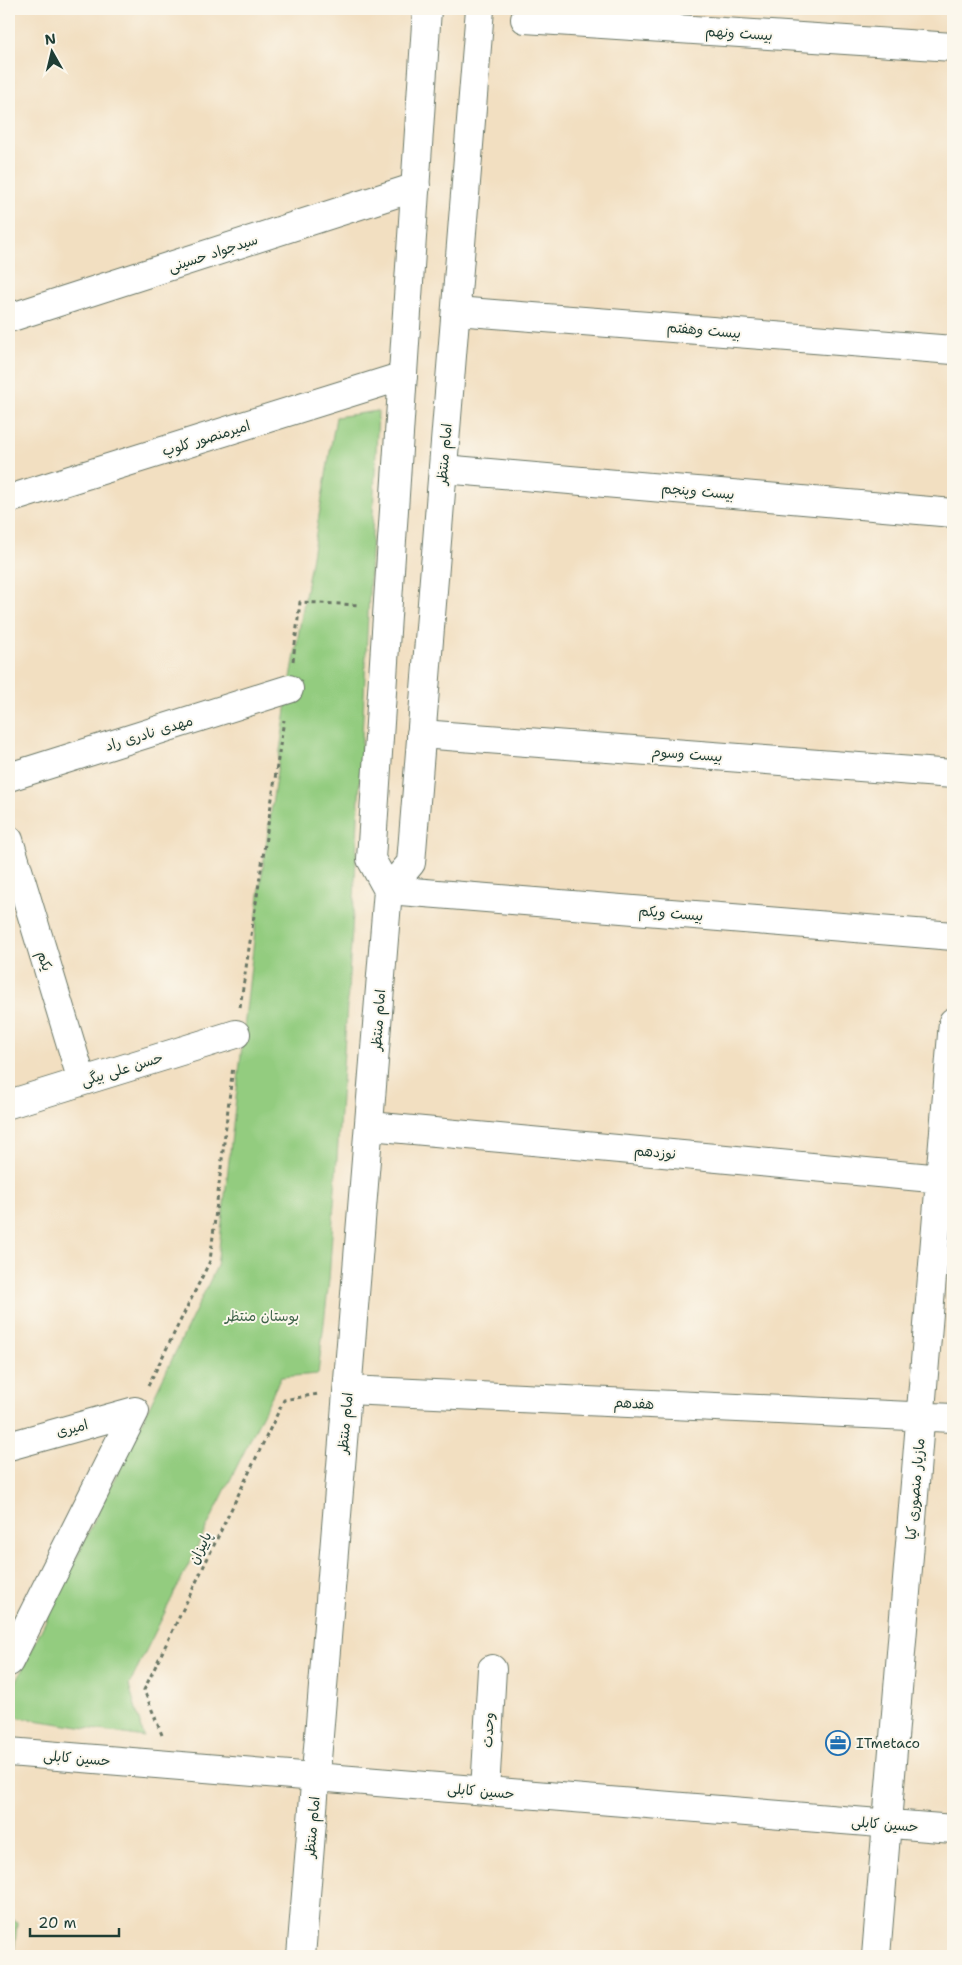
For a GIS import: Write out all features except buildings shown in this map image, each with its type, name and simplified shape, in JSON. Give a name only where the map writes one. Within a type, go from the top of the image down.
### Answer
[{"type":"street","points":[[388,890],[371,859],[427,9]]},
{"type":"street","name":"امام منتظر","points":[[301,1956],[388,890],[411,863],[480,9]]},
{"type":"street","name":"بیست ونهم","points":[[525,19],[953,47]]},
{"type":"street","name":"سیدجواد حسینی","points":[[9,318],[416,188]]},
{"type":"street","name":"بیست وهفتم","points":[[456,310],[953,350]]},
{"type":"street","name":"امیرمنصور کلوپ","points":[[9,499],[403,376]]},
{"type":"street","name":"بیست وپنجم","points":[[443,469],[953,513]]},
{"type":"street","name":"مهدی نادری راد","points":[[9,776],[289,689]]},
{"type":"street","name":"بیست وسوم","points":[[421,734],[953,774]]},
{"type":"street","name":"یکم","points":[[9,840],[82,1082]]},
{"type":"street","name":"بیست ویکم","points":[[388,890],[953,936]]},
{"type":"street","name":"مازیار منصوری کیا","points":[[876,1956],[921,1417],[947,1180],[953,1022]]},
{"type":"street","name":"حسن علی بیگی","points":[[9,1104],[236,1034]]},
{"type":"street","name":"نوزدهم","points":[[370,1126],[947,1180]]},
{"type":"street","name":"هفدهم","points":[[348,1390],[953,1418]]},
{"type":"street","points":[[9,1662],[135,1411]]},
{"type":"street","name":"امیری","points":[[9,1446],[135,1411]]},
{"type":"street","name":"وحدت","points":[[485,1791],[492,1669]]},
{"type":"street","name":"حسین کابلی","points":[[9,1752],[953,1829]]},
{"type":"path","points":[[135,1411],[210,1260],[236,1034],[289,689],[300,602],[388,606]]},
{"type":"path","name":"پاییزان","points":[[174,1766],[144,1690],[284,1400],[348,1390]]},
{"type":"green space","name":"بوستان منتظر","points":[[378,411],[354,899],[329,1280],[318,1374],[281,1377],[129,1685],[144,1737],[9,1716],[9,1697],[217,1266],[260,887],[289,689],[336,417]]},
{"type":"green space","points":[[9,1918],[17,1922],[14,1956],[9,1956]]},
{"type":"place","name":"ITmetaco","points":[[838,1743]]}]
